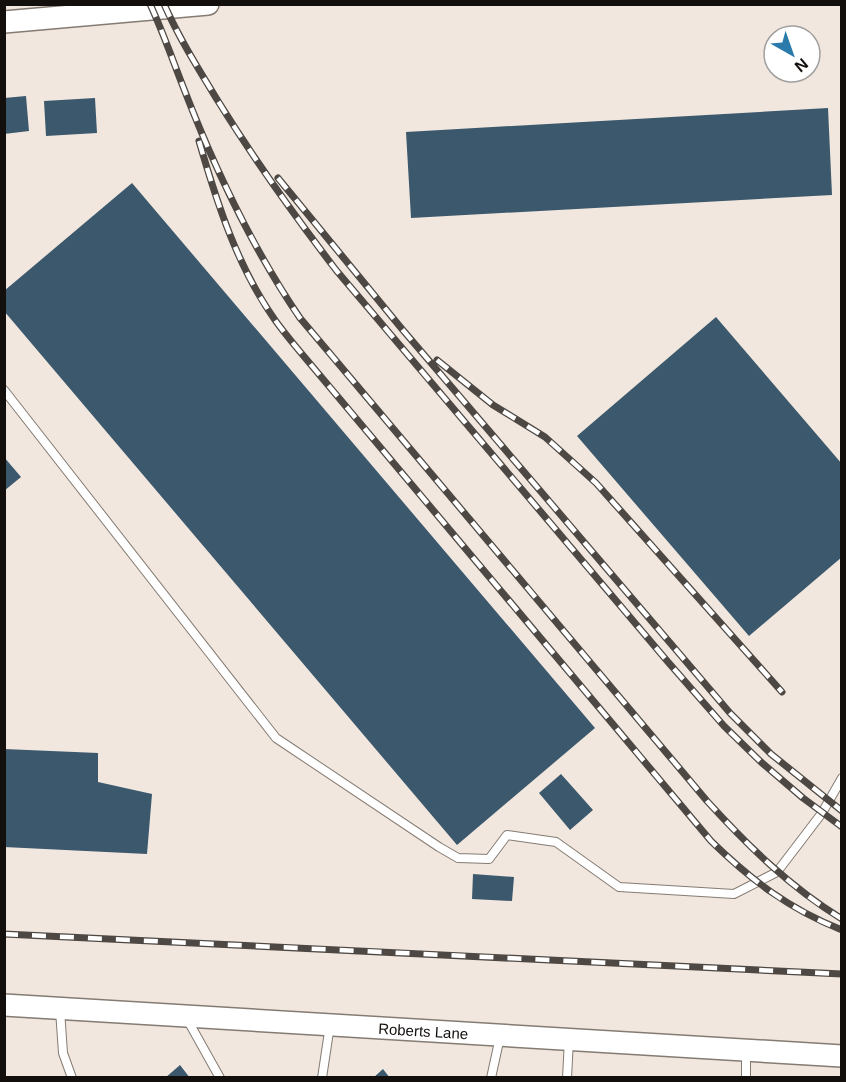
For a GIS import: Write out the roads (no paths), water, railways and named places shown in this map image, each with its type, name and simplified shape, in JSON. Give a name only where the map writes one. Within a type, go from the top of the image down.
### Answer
[{"type":"main road","points":[[4,22],[208,4]]},
{"type":"main road","name":"Roberts Lane","points":[[4,1005],[842,1056]]},
{"type":"lane","points":[[4,390],[276,738],[458,858],[489,859],[507,835],[556,842],[619,887],[734,894],[777,872],[822,813],[842,778]]},
{"type":"lane","points":[[60,1008],[63,1053],[72,1077]]},
{"type":"lane","points":[[185,1016],[220,1077]]},
{"type":"lane","points":[[322,1077],[330,1025]]},
{"type":"lane","points":[[491,1077],[501,1035]]},
{"type":"lane","points":[[567,1077],[570,1039]]},
{"type":"lane","points":[[746,1050],[746,1077]]},
{"type":"railway","points":[[150,4],[221,178],[266,264],[300,318],[707,801],[770,865],[823,907],[842,919]]},
{"type":"railway","points":[[164,4],[190,54],[232,123],[275,187],[336,270],[724,726],[803,798],[842,827]]},
{"type":"railway","points":[[199,141],[213,188],[239,256],[262,299],[291,340],[711,841],[756,881],[788,903],[842,930]]},
{"type":"railway","points":[[278,178],[402,329],[730,713],[771,754],[842,811]]},
{"type":"railway","points":[[437,360],[493,405],[545,437],[596,483],[782,692]]},
{"type":"railway","points":[[4,934],[842,974]]}]
